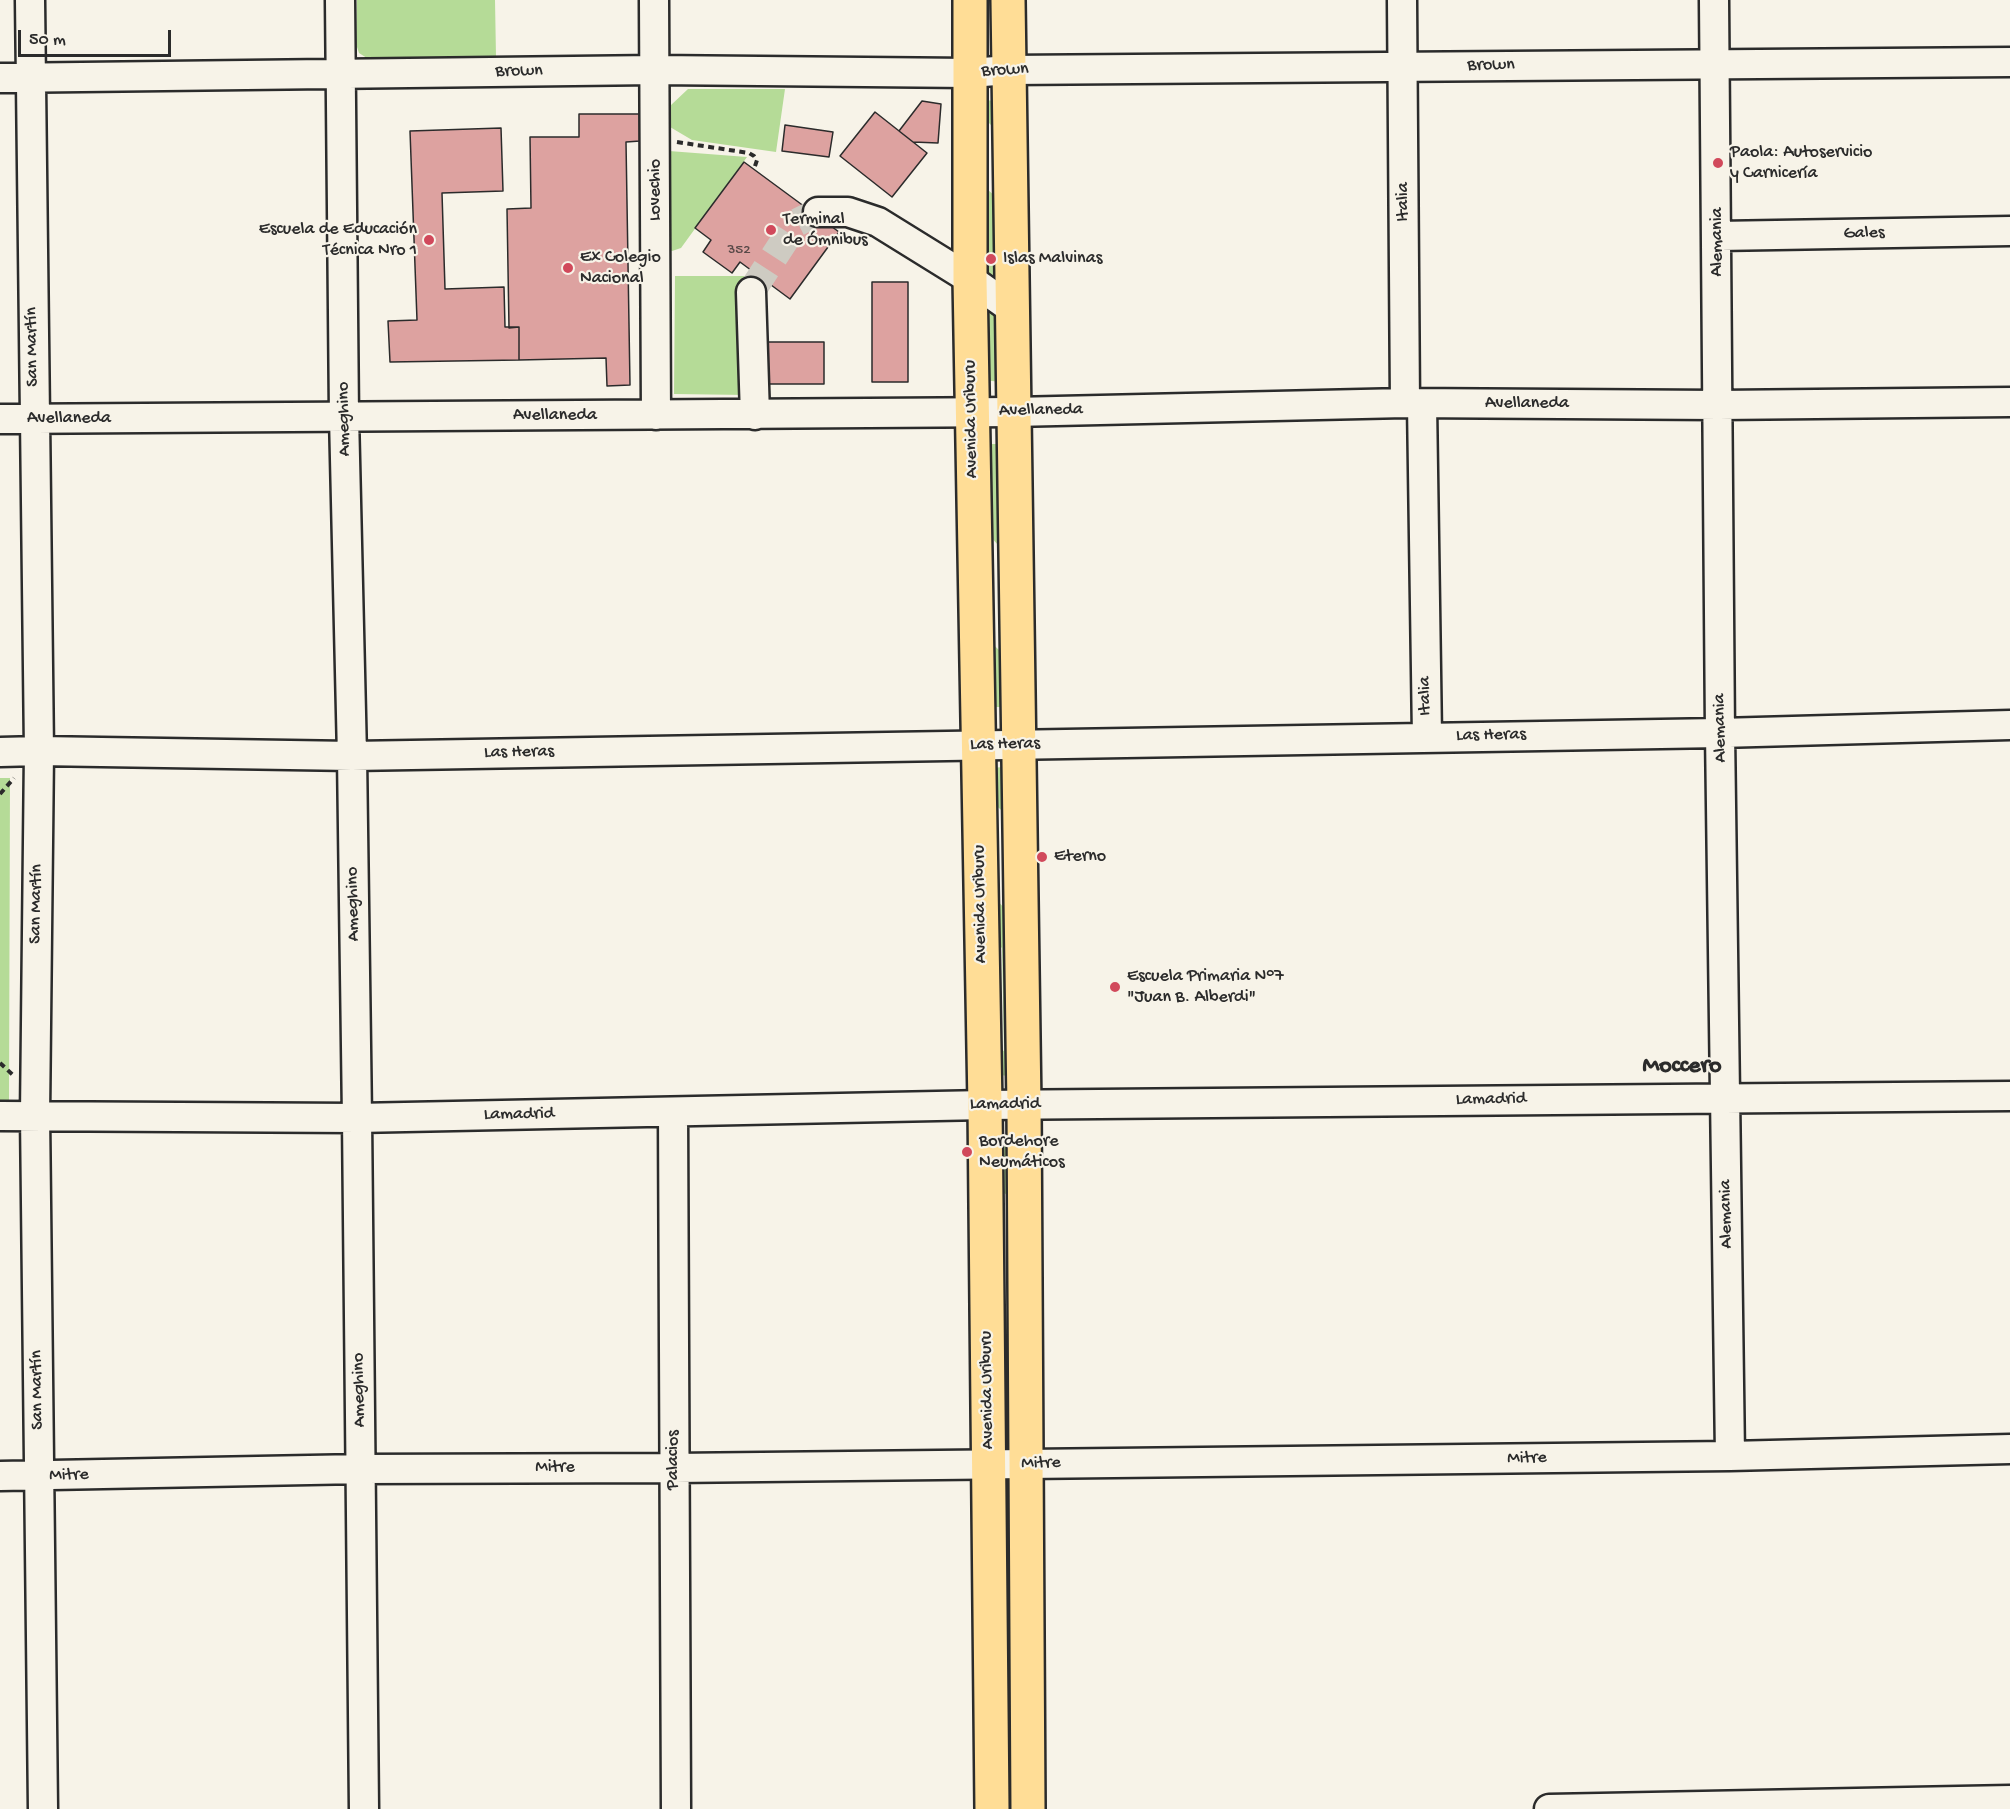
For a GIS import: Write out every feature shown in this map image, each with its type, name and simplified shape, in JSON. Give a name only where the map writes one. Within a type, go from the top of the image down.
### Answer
[{"type":"main road","name":"Avenida Uriburu","points":[[970,0],[970,279],[985,1105],[992,1809]]},
{"type":"main road","points":[[1008,0],[1024,1106],[1028,1809]]},
{"type":"street","name":"San Martín","points":[[30,0],[39,751],[35,1115],[43,1809]]},
{"type":"street","name":"Ameghino","points":[[340,0],[344,416],[357,1118],[364,1809]]},
{"type":"street","name":"Lovechio","points":[[654,0],[656,416]]},
{"type":"street","name":"Italia","points":[[1402,0],[1427,737]]},
{"type":"street","name":"Alemania","points":[[1714,0],[1718,236],[1720,733],[1730,1456]]},
{"type":"street","name":"Brown","points":[[0,78],[655,70],[970,73],[1009,70],[2010,62]]},
{"type":"street","points":[[818,212],[848,212],[878,222],[970,279],[1012,309]]},
{"type":"street","name":"Gales","points":[[1718,236],[2010,231]]},
{"type":"street","points":[[751,292],[755,415]]},
{"type":"street","name":"Avellaneda","points":[[0,419],[755,415],[1414,403],[1719,405],[2010,402]]},
{"type":"street","name":"Las Heras","points":[[0,752],[352,756],[1720,733],[2010,725]]},
{"type":"street","name":"Lamadrid","points":[[0,1116],[357,1118],[985,1105],[2010,1096]]},
{"type":"street","name":"Palacios","points":[[673,1112],[676,1809]]},
{"type":"street","name":"Mitre","points":[[0,1476],[361,1469],[674,1468],[1730,1456],[2010,1449]]},
{"type":"street","points":[[1549,1809],[2010,1800]]},
{"type":"path","points":[[655,138],[749,153],[757,160],[754,169]]},
{"type":"green space","points":[[357,0],[495,0],[496,57],[370,60],[359,53],[356,44]]},
{"type":"green space","points":[[688,89],[785,89],[776,152],[692,140],[670,127],[670,106]]},
{"type":"green space","points":[[980,100],[1000,101],[1000,134],[986,120],[985,187],[1001,202],[1001,286],[981,269]]},
{"type":"green space","points":[[669,151],[747,157],[681,248],[672,251],[667,248]]},
{"type":"green space","points":[[675,276],[747,276],[746,395],[674,394]]},
{"type":"green space","points":[[982,297],[1002,318],[1002,382],[982,380]]},
{"type":"green space","points":[[983,444],[1003,444],[1005,707],[986,707],[985,637],[999,650],[998,545],[984,529]]},
{"type":"green space","points":[[1006,767],[1006,814],[993,803],[994,897],[1007,911],[1009,1076],[990,1074],[990,1043],[1004,1051],[1002,948],[989,935],[987,768]]},
{"type":"green space","points":[[0,778],[10,778],[9,1103],[0,1103]]},
{"type":"green space","points":[[991,1146],[1010,1147],[1010,1197],[997,1188],[997,1321],[1011,1334],[1012,1439],[994,1438],[994,1405],[1007,1417],[1005,1362],[993,1352]]},
{"type":"green space","points":[[995,1505],[1013,1506],[1015,1697],[1001,1686],[1002,1761],[1016,1773],[1016,1787],[998,1786],[997,1662],[1009,1672],[1009,1544],[995,1530]]},
{"type":"building","points":[[922,101],[941,104],[938,143],[913,142],[899,131]]},
{"type":"building","points":[[875,112],[927,153],[892,197],[840,156]]},
{"type":"building","name":"Ex Colegio Nacional","points":[[579,114],[640,114],[640,141],[626,142],[630,385],[607,386],[606,358],[519,360],[519,327],[509,328],[507,209],[531,208],[530,137],[579,137]]},
{"type":"building","points":[[785,125],[833,132],[829,157],[782,151]]},
{"type":"building","name":"Escuela de Educación Técnica Nro 1","points":[[501,128],[503,191],[442,193],[445,289],[504,287],[505,327],[519,327],[519,360],[390,362],[388,321],[417,320],[410,131]]},
{"type":"building","points":[[744,162],[839,232],[790,299],[740,262],[732,273],[703,252],[711,240],[695,228]]},
{"type":"building","points":[[872,282],[908,282],[908,382],[872,382]]},
{"type":"building","points":[[766,342],[824,342],[824,384],[766,384]]},
{"type":"tunnel","points":[[751,292],[796,223],[818,212]]},
{"type":"place","name":"Paola: Autoservicio y Carnicería","points":[[1718,163]]},
{"type":"place","name":"Terminal de Ómnibus","points":[[771,230]]},
{"type":"place","name":"Escuela de Educación Técnica Nro 1","points":[[429,240]]},
{"type":"place","name":"Islas Malvinas","points":[[991,259]]},
{"type":"place","name":"Ex Colegio Nacional","points":[[568,268]]},
{"type":"place","name":"Eterno","points":[[1042,857]]},
{"type":"place","name":"Escuela Primaria N°7 \"Juan B. Alberdi\"","points":[[1115,987]]},
{"type":"place","name":"Bordehore Neumáticos","points":[[967,1152]]},
{"type":"district","name":"Moccero","points":[[1682,1067]]}]
